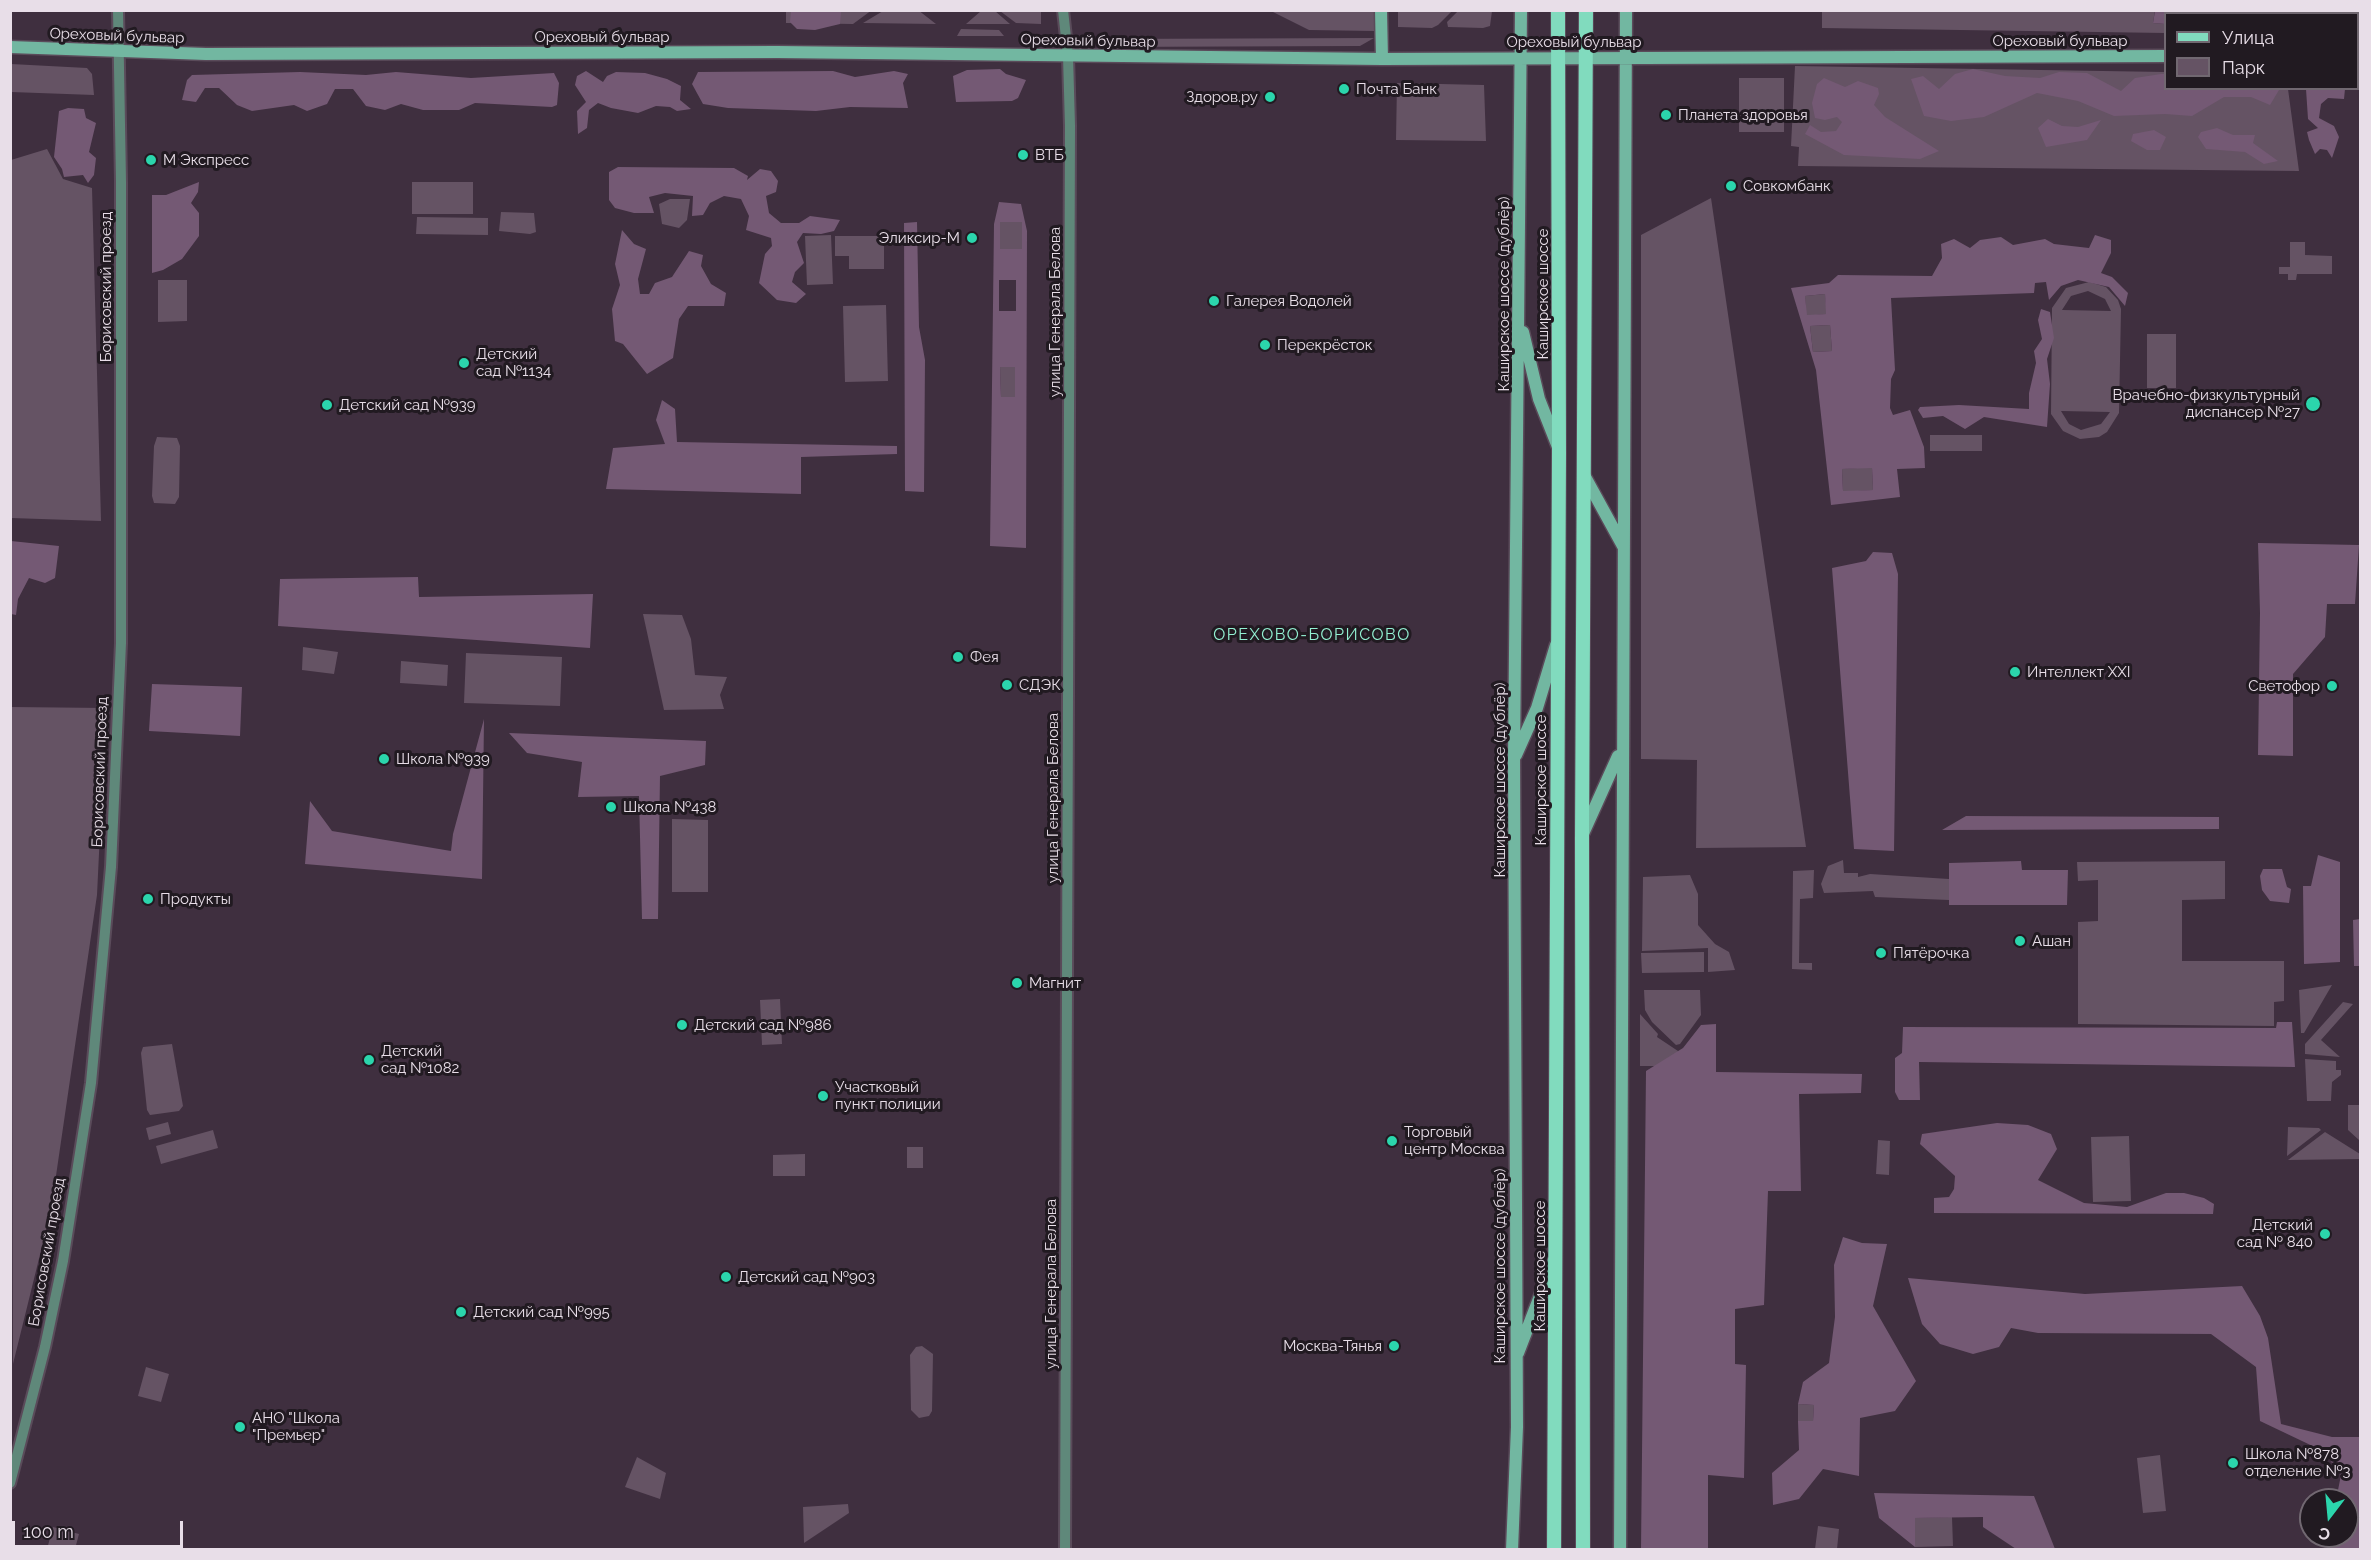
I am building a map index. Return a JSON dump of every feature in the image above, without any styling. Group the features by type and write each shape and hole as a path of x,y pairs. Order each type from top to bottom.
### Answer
{"main road":[{"path":"1382,10 1382,59"},
{"name":"Каширское шоссе (дублёр)","path":"1512,1550 1517,1427 1514,759 1521,10"},
{"name":"Каширское шоссе","path":"1554,1550 1560,452 1558,10"},
{"path":"1582,1550 1582,837 1586,10"},
{"path":"1620,1550 1626,10"},
{"name":"Ореховый бульвар","path":"10,47 119,52 743,52 1382,59 2164,56"},
{"path":"1518,311 1539,399 1560,452"},
{"path":"1584,475 1623,547"},
{"path":"1514,759 1537,708 1558,635"},
{"path":"1582,837 1614,770 1622,744"},
{"path":"1515,1361 1557,1253"}],"street":[{"name":"Борисовский проезд","path":"10,1483 45,1347 63,1261 90,1083 110,885 121,643 118,10"},
{"name":"улица Генерала Белова","path":"1063,10 1068,56 1070,384 1065,1550"}],"green space":[{"path":"872,10 853,24 786,23 786,11"},
{"path":"918,10 936,24 863,23 883,11"},
{"path":"1398,10 1452,11 1432,28 1398,27"},
{"path":"2155,10 2153,23 2164,24 2164,33 1822,28 1822,11"},
{"path":"981,11 995,11 1010,24 966,24"},
{"path":"1000,11 1041,11 1041,24 1016,23"},
{"path":"1271,11 1375,11 1375,31 1309,30"},
{"path":"1458,11 1492,11 1490,26 1483,28 1448,27 1447,22"},
{"path":"961,29 999,30 1004,36 957,36"},
{"path":"1374,38 1360,46 1103,47 1103,39"},
{"path":"11,64 87,68 92,74 94,95 11,92"},
{"path":"1795,66 2164,72 2164,90 2288,90 2299,171 1798,166 1799,147 1791,146"},
{"path":"1739,78 1784,78 1784,132 1739,132"},
{"path":"1397,83 1484,85 1486,141 1396,140"},
{"path":"47,149 63,179 92,188 101,521 11,518 11,160"},
{"path":"412,182 473,182 473,214 412,214"},
{"path":"1711,198 1806,847 1696,848 1697,760 1641,759 1641,235"},
{"path":"670,199 690,199 687,220 679,228 662,224 659,204"},
{"path":"501,212 534,213 536,232 530,234 499,231"},
{"path":"417,217 488,218 488,235 416,234"},
{"path":"1000,222 1022,222 1022,249 1000,249"},
{"path":"831,235 833,284 807,285 805,236"},
{"path":"835,236 884,236 884,269 849,269 849,256 835,256"},
{"path":"2290,242 2305,242 2305,255 2332,256 2332,274 2297,274 2296,280 2288,280 2288,274 2279,274 2279,267 2290,267"},
{"path":"158,280 187,280 187,321 158,322"},
{"path":"2089,282 2106,287 2118,300 2121,309 2119,413 2107,432 2099,437 2080,439 2063,431 2051,414 2052,308 2066,288","holes":["2088,291 2105,299 2111,311 2062,310 2071,296","2061,411 2110,412 2101,424 2081,430 2069,424"]},
{"path":"1825,294 1827,314 1806,316 1805,296"},
{"path":"886,305 888,381 845,382 843,306"},
{"path":"1830,325 1832,351 1813,352 1810,326"},
{"path":"2147,334 2176,334 2176,388 2147,388"},
{"path":"1015,366 1016,397 1001,397 1000,367"},
{"path":"1930,435 1982,435 1982,451 1930,451"},
{"path":"157,437 177,438 180,446 179,497 175,504 154,503 152,496 154,446"},
{"path":"1872,467 1873,490 1843,492 1842,469"},
{"path":"643,614 682,615 691,639 695,675 727,677 720,695 724,709 664,710"},
{"path":"303,647 338,652 334,674 302,670"},
{"path":"466,653 562,657 560,706 464,703"},
{"path":"401,661 448,665 447,686 400,683"},
{"path":"11,707 106,708 97,895 51,1210 13,1364"},
{"path":"672,819 708,820 708,892 672,892"},
{"path":"1843,860 1844,873 1858,873 1858,877 1870,874 1949,879 1949,900 1875,897 1873,891 1824,893 1821,884 1828,866"},
{"path":"2225,861 2225,899 2182,900 2182,961 2284,961 2284,1001 2274,1002 2274,1026 2078,1024 2078,922 2098,921 2098,880 2078,881 2077,862"},
{"path":"1814,870 1813,898 1800,899 1799,963 1812,963 1812,970 1792,969 1793,871"},
{"path":"1690,875 1698,894 1698,925 1715,944 1729,952 1735,970 1708,972 1708,948 1642,951 1643,877"},
{"path":"1704,952 1704,972 1642,973 1641,953"},
{"path":"2332,985 2304,1033 2301,1033 2299,990"},
{"path":"1644,990 1700,990 1701,1015 1680,1044 1676,1045 1652,1022 1645,1010"},
{"path":"780,999 782,1044 762,1045 760,1000"},
{"path":"2343,1002 2353,1004 2321,1040 2340,1057 2305,1054 2305,1044"},
{"path":"1640,1014 1658,1034 1657,1037 1678,1051 1676,1066 1640,1066"},
{"path":"172,1044 183,1106 179,1111 150,1115 147,1110 141,1053 143,1047"},
{"path":"2305,1059 2336,1061 2336,1070 2341,1070 2341,1075 2332,1082 2331,1101 2307,1101"},
{"path":"2348,1105 2360,1105 2359,1140 2348,1130"},
{"path":"168,1122 171,1134 149,1140 146,1128"},
{"path":"2288,1127 2319,1128 2321,1130 2287,1156"},
{"path":"213,1130 218,1148 161,1164 156,1146"},
{"path":"2325,1132 2360,1154 2360,1159 2288,1160"},
{"path":"2129,1136 2131,1201 2093,1202 2091,1137"},
{"path":"1878,1140 1890,1141 1889,1175 1876,1174"},
{"path":"907,1147 923,1147 923,1168 907,1168"},
{"path":"805,1154 805,1176 773,1176 773,1155"},
{"path":"922,1346 933,1354 932,1411 929,1416 919,1418 911,1410 910,1355 916,1347"},
{"path":"146,1367 169,1374 161,1402 138,1396"},
{"path":"1798,1404 1814,1405 1813,1421 1798,1421"},
{"path":"2160,1455 2166,1511 2143,1513 2137,1458"},
{"path":"637,1457 666,1473 660,1499 625,1487"},
{"path":"848,1504 849,1513 804,1543 803,1507"},
{"path":"1952,1517 1953,1546 1915,1547 1915,1518"},
{"path":"1818,1526 1839,1529 1837,1549 1815,1549"},
{"path":"53,1527 79,1534 75,1549 47,1549"}],"shaded area":[{"path":"791,11 841,11 840,24 815,30 797,29 790,22"},
{"path":"2155,11 2269,11 2164,12 2164,24 2153,23"},
{"path":"1000,69 1006,74 1026,80 1018,98 1012,101 956,102 953,76 967,70"},
{"path":"1973,69 2005,76 2040,78 2059,72 2087,73 2121,91 2135,78 2164,74 2164,90 2279,90 2270,105 2251,97 2224,97 2192,116 2165,114 2114,116 2078,101 2037,93 1984,117 1951,121 1924,116 1911,79 1923,76 1939,89 1955,74"},
{"path":"586,71 603,82 607,76 616,72 645,73 667,79 681,86 680,100 691,109 677,111 670,107 656,106 638,113 598,103 589,110 587,128 578,134 577,111 586,102 575,85 577,76"},
{"path":"833,71 855,77 894,71 908,74 903,83 908,108 850,107 816,111 728,108 703,104 692,84 698,72"},
{"path":"300,72 366,75 396,72 471,78 554,73 559,83 557,105 552,107 475,103 459,110 423,110 401,104 385,110 366,106 353,89 335,89 327,104 307,111 294,105 252,111 237,105 219,88 205,88 196,102 182,100 187,80 192,75"},
{"path":"1824,78 1845,87 1858,81 1878,88 1879,94 1874,105 1885,117 1939,151 1920,159 1844,155 1805,134 1810,125 1821,132 1836,131 1842,122 1837,117 1825,120 1815,118 1812,103 1817,84"},
{"path":"2306,90 2345,90 2344,99 2328,98 2321,104 2319,118 2334,126 2339,137 2332,158 2327,150 2320,149 2315,154 2307,132 2318,128 2308,119"},
{"path":"68,108 84,109 86,118 96,123 89,152 96,158 94,175 88,183 83,175 64,177 54,157 59,111"},
{"path":"2048,119 2062,126 2078,127 2101,120 2087,140 2046,147 2038,128"},
{"path":"2217,128 2233,135 2255,135 2253,143 2278,161 2264,164 2245,152 2206,149 2198,137 2201,132"},
{"path":"2154,130 2166,137 2160,150 2147,150 2131,141 2133,134"},
{"path":"618,167 734,168 748,176 747,180 760,169 771,171 778,181 776,192 766,196 769,213 781,223 799,223 810,216 840,220 834,231 821,234 803,233 797,242 804,263 795,272 792,282 806,294 796,303 777,300 759,283 765,254 772,246 771,238 746,230 749,216 741,199 724,196 710,203 703,215 692,216 693,196 665,193 649,197 654,213 634,213 615,208 609,200 609,172"},
{"path":"199,182 198,192 191,203 199,213 199,236 182,259 163,270 152,273 152,195 166,195"},
{"path":"999,202 1021,204 1027,231 1026,548 990,546 994,224","holes":["1000,222 1022,222 1022,249 1000,249","999,280 1016,280 1016,311 999,311","1000,367 1015,367 1015,397 1001,397"]},
{"path":"917,222 919,327 925,360 924,492 905,491 904,223"},
{"path":"622,230 634,244 646,249 638,279 640,294 649,294 655,283 672,277 689,251 703,255 701,266 711,284 726,293 724,306 688,306 679,319 673,358 647,374 623,344 615,341 612,309 620,285 615,264"},
{"path":"2095,235 2111,240 2111,253 2101,273 2112,277 2128,293 2125,306 2109,287 2078,280 2061,286 2049,300 2046,282 2035,283 2034,293 1891,298 1895,370 1891,379 1890,408 1893,415 1910,410 1924,447 1925,468 1897,469 1900,497 1831,505 1816,370 1791,288 1829,283 1838,275 1932,276 1942,258 1941,244 1954,239 1970,248 1980,240 2001,237 2013,245 2045,239 2054,244 2089,248","holes":["1825,294 1826,314 1807,315 1805,296","1830,325 1832,351 1813,352 1810,326","1872,468 1873,490 1843,491 1842,469"]},
{"path":"2041,309 2050,312 2054,338 2047,359 2050,384 2047,427 1984,417 1965,429 1943,416 1923,418 1918,410 1920,407 1959,405 2029,409 2029,393 2036,363 2034,351 2042,339 2038,320"},
{"path":"662,400 675,409 677,442 897,446 897,454 801,457 801,494 606,489 613,448 665,444 656,420"},
{"path":"11,541 59,546 55,578 45,583 29,578 18,599 16,615 11,614"},
{"path":"2258,543 2359,545 2355,604 2327,604 2325,637 2293,674 2293,756 2258,755 2260,613"},
{"path":"1873,552 1892,553 1898,574 1894,851 1854,849 1832,568 1866,561"},
{"path":"418,577 419,597 593,594 590,648 278,626 280,579"},
{"path":"152,684 242,687 240,736 149,731"},
{"path":"484,719 482,879 305,864 310,801 332,831 451,851 453,834"},
{"path":"509,733 706,741 705,765 660,776 658,919 642,919 639,796 578,797 582,762 527,753"},
{"path":"1966,816 2219,817 2219,829 1942,830"},
{"path":"2318,855 2340,862 2340,962 2304,964 2303,886 2311,886"},
{"path":"2021,861 2022,870 2068,870 2067,905 1949,905 1949,863"},
{"path":"2263,869 2282,869 2287,887 2291,889 2289,903 2270,901 2262,890 2260,876"},
{"path":"2360,919 2360,966 2354,966 2353,920"},
{"path":"2277,1022 2292,1022 2295,1067 1919,1062 1920,1100 1899,1100 1895,1092 1895,1058 1902,1053 1903,1027 2276,1028"},
{"path":"1716,1024 1716,1072 1862,1074 1861,1093 1799,1094 1801,1191 1768,1191 1764,1305 1735,1309 1735,1364 1746,1365 1744,1478 1708,1475 1708,1549 1641,1549 1646,1071 1683,1048 1701,1025"},
{"path":"1997,1123 2028,1125 2051,1134 2057,1149 2038,1180 2084,1203 2127,1207 2166,1193 2184,1193 2204,1198 2214,1204 2213,1214 1934,1213 1934,1198 1949,1197 1954,1189 1955,1176 1920,1144 1922,1134"},
{"path":"1843,1237 1862,1243 1887,1244 1873,1306 1916,1381 1895,1411 1860,1418 1859,1476 1823,1469 1799,1499 1773,1505 1772,1473 1799,1450 1798,1421 1813,1421 1814,1405 1798,1404 1803,1382 1829,1363 1835,1317 1834,1265"},
{"path":"1908,1278 2085,1294 2242,1286 2260,1316 2268,1338 2281,1424 2332,1437 2360,1437 2360,1549 2327,1549 2359,1548 2359,1488 2338,1488 2341,1475 2323,1451 2260,1421 2256,1367 2211,1334 2038,1333 2011,1328 1999,1347 1973,1354 1940,1344 1922,1324"},
{"path":"1874,1493 2034,1496 2055,1549 2016,1549 1983,1527 1983,1517 1915,1518 1915,1547 1879,1518"}],"place":[{"name":"Почта Банк","path":"1344,89"},
{"name":"Здоров.ру","path":"1270,97"},
{"name":"Планета здоровья","path":"1666,115"},
{"name":"ВТБ","path":"1023,155"},
{"name":"М Экспресс","path":"151,160"},
{"name":"Совкомбанк","path":"1731,186"},
{"name":"Эликсир-М","path":"972,238"},
{"name":"Галерея Водолей","path":"1214,301"},
{"name":"Перекрёсток","path":"1265,345"},
{"name":"Детский сад №1134","path":"464,363"},
{"name":"Врачебно-физкультурный диспансер №27","path":"2313,404"},
{"name":"Детский сад №939","path":"327,405"},
{"name":"Фея","path":"958,657"},
{"name":"Интеллект XXI","path":"2015,672"},
{"name":"СДЭК","path":"1007,685"},
{"name":"Светофор","path":"2332,686"},
{"name":"Школа №939","path":"384,759"},
{"name":"Школа №438","path":"611,807"},
{"name":"Продукты","path":"148,899"},
{"name":"Ашан","path":"2020,941"},
{"name":"Пятёрочка","path":"1881,953"},
{"name":"Магнит","path":"1017,983"},
{"name":"Детский сад №986","path":"682,1025"},
{"name":"Детский сад №1082","path":"369,1060"},
{"name":"Участковый пункт полиции","path":"823,1096"},
{"name":"Торговый центр Москва","path":"1392,1141"},
{"name":"Детский сад № 840","path":"2325,1234"},
{"name":"Детский сад №903","path":"726,1277"},
{"name":"Детский сад №995","path":"461,1312"},
{"name":"Москва-Тянья","path":"1394,1346"},
{"name":"АНО \"Школа \"Премьер\"","path":"240,1427"},
{"name":"Школа №878 отделение №3","path":"2233,1463"}],"district":[{"name":"ОРЕХОВО-БОРИСОВО","path":"1312,635"}]}
